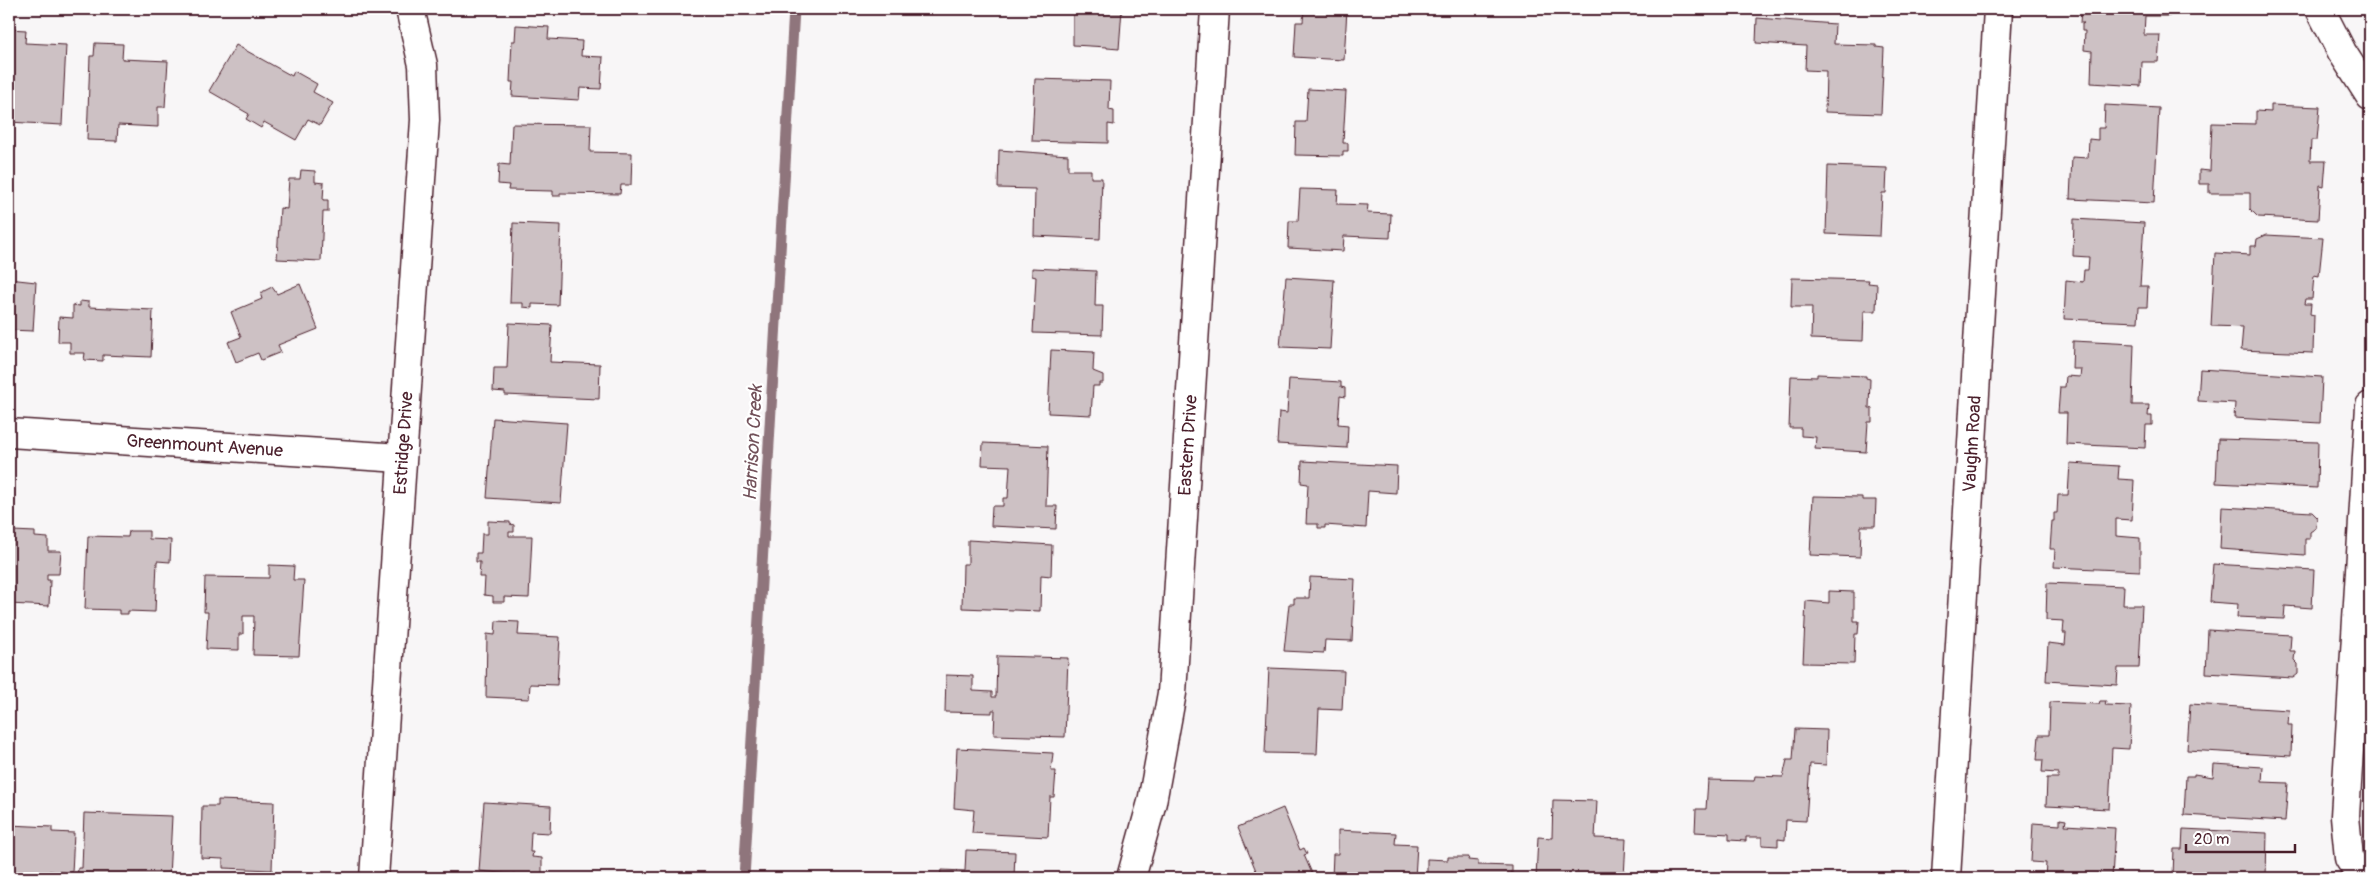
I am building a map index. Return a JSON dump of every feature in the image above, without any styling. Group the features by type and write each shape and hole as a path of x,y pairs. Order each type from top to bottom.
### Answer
{"street":[{"name":"Estridge Drive","path":"374,878 425,102 423,65 410,9"},
{"name":"Eastern Drive","path":"1131,878 1152,802 1172,693 1215,9"},
{"name":"Vaughn Road","path":"1946,878 1998,9"},
{"path":"2320,9 2342,52 2370,96"},
{"path":"2362,878 2349,858 2345,816 2370,406"},
{"name":"Greenmount Avenue","path":"9,433 401,458"}],"building":[{"path":"1073,9 1122,9 1119,49 1073,45"},
{"path":"1304,9 1347,9 1344,60 1294,57 1296,22 1303,22"},
{"path":"2081,9 2170,9 2170,16 2145,16 2144,35 2160,35 2158,62 2142,62 2141,86 2091,83 2092,51 2084,50 2085,31 2082,31 2082,24 2084,23 2080,23"},
{"path":"1757,18 1835,24 1834,44 1876,45 1876,47 1884,48 1881,114 1825,112 1826,71 1805,70 1806,46 1756,43"},
{"path":"516,25 549,27 548,39 582,41 581,56 603,57 601,89 580,88 579,100 512,96 513,82 510,82 512,41 515,41"},
{"path":"9,29 26,30 25,43 66,45 62,125 9,122"},
{"path":"95,43 123,44 122,59 168,61 165,107 158,107 158,127 118,125 117,141 87,140 90,56 94,56"},
{"path":"236,45 292,76 294,71 317,84 313,92 333,103 320,125 308,119 296,140 264,122 261,128 246,119 249,114 209,91"},
{"path":"1035,79 1110,81 1109,110 1114,111 1114,125 1108,124 1108,143 1032,141"},
{"path":"1308,89 1346,91 1343,143 1348,143 1348,151 1343,151 1343,156 1295,155 1296,122 1306,122"},
{"path":"2105,105 2159,108 2154,203 2070,199 2072,157 2088,158 2089,139 2098,140 2098,128 2104,128"},
{"path":"2271,105 2320,107 2317,140 2311,140 2310,161 2326,161 2324,186 2320,185 2318,220 2258,217 2250,209 2250,193 2209,193 2209,184 2199,184 2199,170 2210,171 2212,123 2256,124 2256,111 2271,112"},
{"path":"512,124 591,125 590,152 632,153 631,185 621,185 620,194 560,193 560,196 553,196 553,191 508,190 509,185 498,184 499,164 510,165"},
{"path":"999,150 1068,155 1068,170 1091,170 1091,178 1102,178 1100,239 1034,236 1035,189 998,188"},
{"path":"1828,166 1887,168 1886,193 1882,193 1880,236 1826,234"},
{"path":"301,170 315,171 315,182 324,183 323,200 328,200 328,212 323,212 321,261 277,259 280,208 287,209 289,179 300,179"},
{"path":"1300,189 1338,190 1337,204 1368,205 1367,213 1391,214 1390,238 1344,236 1343,251 1288,248 1289,221 1298,221"},
{"path":"2074,219 2144,223 2140,286 2148,286 2147,307 2139,307 2138,322 2064,319 2066,280 2083,282 2084,270 2088,270 2089,257 2073,256"},
{"path":"513,223 561,225 558,305 532,304 532,308 523,307 523,303 510,303"},
{"path":"2266,235 2323,238 2319,276 2314,275 2312,299 2305,299 2304,304 2311,304 2310,314 2314,315 2313,353 2241,350 2243,327 2211,326 2215,253 2250,255 2250,246 2256,246 2257,239"},
{"path":"1032,268 1096,271 1095,306 1103,306 1102,335 1033,333 1036,277 1032,276"},
{"path":"1286,277 1334,280 1330,349 1280,347"},
{"path":"1792,278 1869,280 1868,283 1877,284 1876,311 1864,311 1863,341 1811,339 1812,307 1791,307"},
{"path":"9,279 36,282 33,331 9,330"},
{"path":"300,284 318,329 278,345 281,352 261,360 258,353 236,362 228,342 241,337 231,312 262,299 260,293 272,287 277,294"},
{"path":"80,301 89,302 89,307 153,310 151,357 103,355 103,361 84,360 85,353 70,353 70,342 58,342 59,317 73,318 73,305 80,306"},
{"path":"509,323 552,325 550,362 600,364 599,399 505,395 505,392 493,391 494,368 507,368"},
{"path":"2073,341 2134,344 2132,405 2149,405 2148,416 2152,416 2152,425 2146,425 2145,448 2066,444 2067,413 2058,413 2060,387 2065,387 2066,376 2080,377 2081,369 2072,369"},
{"path":"1051,350 1094,352 1093,371 1103,375 1103,383 1099,383 1099,386 1093,386 1091,415 1048,413"},
{"path":"2200,369 2322,377 2320,423 2234,418 2235,403 2198,401"},
{"path":"1817,374 1866,376 1866,378 1870,379 1869,408 1872,408 1872,422 1868,422 1866,452 1815,449 1816,437 1801,436 1801,428 1789,428 1791,376 1817,377"},
{"path":"1289,379 1341,382 1341,387 1345,388 1345,397 1340,396 1338,424 1348,425 1347,448 1277,444 1279,412 1287,413"},
{"path":"493,418 567,423 561,503 487,498"},
{"path":"2218,439 2318,442 2317,488 2216,483"},
{"path":"983,443 1048,446 1046,506 1057,506 1056,529 991,526 992,506 1003,506 1003,498 1008,498 1010,466 982,465"},
{"path":"1302,461 1397,466 1396,493 1368,491 1366,528 1325,525 1325,528 1318,528 1318,524 1306,524 1308,484 1301,483"},
{"path":"2070,463 2119,466 2118,479 2134,480 2132,520 2116,519 2116,536 2140,538 2140,571 2054,567 2055,549 2050,549 2052,521 2054,521 2054,513 2057,513 2058,495 2068,495"},
{"path":"1813,496 1862,497 1862,500 1876,500 1875,526 1861,526 1860,557 1810,555"},
{"path":"2222,507 2312,512 2317,517 2316,528 2310,532 2310,539 2305,539 2305,555 2220,549"},
{"path":"488,521 510,522 510,524 514,525 514,532 509,532 509,536 532,536 529,598 504,597 504,602 493,602 493,596 484,595 485,577 479,577 480,562 476,562 476,553 481,553 482,534 488,534"},
{"path":"13,531 35,532 35,537 48,538 48,551 61,551 59,574 47,574 47,580 50,580 49,606 9,604 9,537 12,537"},
{"path":"129,531 149,531 149,539 171,540 170,562 157,561 155,612 128,611 128,614 119,614 119,610 85,609 88,536 128,537"},
{"path":"968,540 1052,545 1051,576 1041,575 1040,611 962,608 963,564 968,564"},
{"path":"2213,564 2314,570 2312,608 2285,606 2284,619 2237,617 2238,604 2210,602"},
{"path":"269,565 294,566 293,580 304,580 299,656 253,655 254,616 243,616 243,634 239,634 239,650 206,649 208,612 204,612 205,577 269,578"},
{"path":"1310,577 1355,579 1352,641 1325,640 1324,653 1284,651 1289,604 1294,604 1294,598 1309,598"},
{"path":"2047,583 2124,586 2123,605 2142,605 2139,668 2118,668 2117,685 2046,681 2048,643 2065,645 2066,633 2063,633 2064,621 2046,620"},
{"path":"1829,591 1854,592 1854,621 1859,621 1858,634 1855,634 1854,664 1803,663 1806,601 1829,603"},
{"path":"496,621 519,622 518,635 560,637 557,685 530,684 529,699 486,697 487,634 495,635"},
{"path":"2208,630 2291,635 2290,651 2295,651 2294,660 2298,664 2298,674 2293,678 2206,673"},
{"path":"997,656 1068,658 1065,737 994,735 995,710 992,710 992,713 945,712 946,675 973,676 973,691 992,692 992,697 996,697"},
{"path":"1269,668 1344,671 1342,710 1319,709 1317,754 1265,753"},
{"path":"2100,701 2106,701 2105,705 2131,706 2129,749 2112,748 2109,809 2046,806 2047,778 2058,778 2058,773 2042,772 2043,760 2037,760 2039,735 2049,735 2050,702 2099,704"},
{"path":"2190,704 2289,710 2288,725 2292,725 2291,756 2187,750"},
{"path":"1795,729 1827,730 1826,765 1810,764 1806,821 1786,820 1785,840 1778,839 1778,846 1762,845 1762,837 1746,837 1746,841 1729,840 1729,834 1695,832 1696,809 1706,809 1708,780 1754,781 1755,776 1783,777 1787,760 1793,760"},
{"path":"957,748 1053,753 1051,771 1056,771 1054,797 1050,797 1048,837 972,833 974,810 954,808"},
{"path":"2214,764 2263,767 2262,782 2288,783 2285,821 2184,815 2186,776 2194,776 2194,774 2213,777"},
{"path":"218,800 274,802 272,870 223,868 223,859 201,858 202,806 218,806"},
{"path":"1553,800 1597,801 1595,838 1626,839 1624,878 1536,878 1538,837 1552,838"},
{"path":"484,802 551,806 550,833 531,832 530,852 533,852 532,857 542,858 542,877 479,871"},
{"path":"1283,808 1300,850 1304,848 1307,854 1304,855 1314,878 1259,878 1238,827"},
{"path":"84,813 172,816 169,878 77,878 78,868 82,868"},
{"path":"2060,819 2066,820 2065,825 2115,828 2112,878 2045,878 2046,863 2031,862 2033,823 2060,825"},
{"path":"9,825 52,827 52,832 74,833 72,873 49,871 49,878 23,876 24,873 9,872"},
{"path":"2183,829 2267,833 2266,878 2188,878 2173,876 2174,849 2182,849"},
{"path":"1338,830 1396,833 1395,844 1417,845 1415,878 1332,878 1333,854 1338,854"},
{"path":"966,850 1015,852 1014,878 940,878 941,870 965,871"},
{"path":"1448,857 1469,857 1468,860 1478,861 1478,865 1512,866 1512,878 1427,878 1427,859 1448,860"}],"waterway":[{"name":"Harrison Creek","path":"744,878 794,9"}]}
